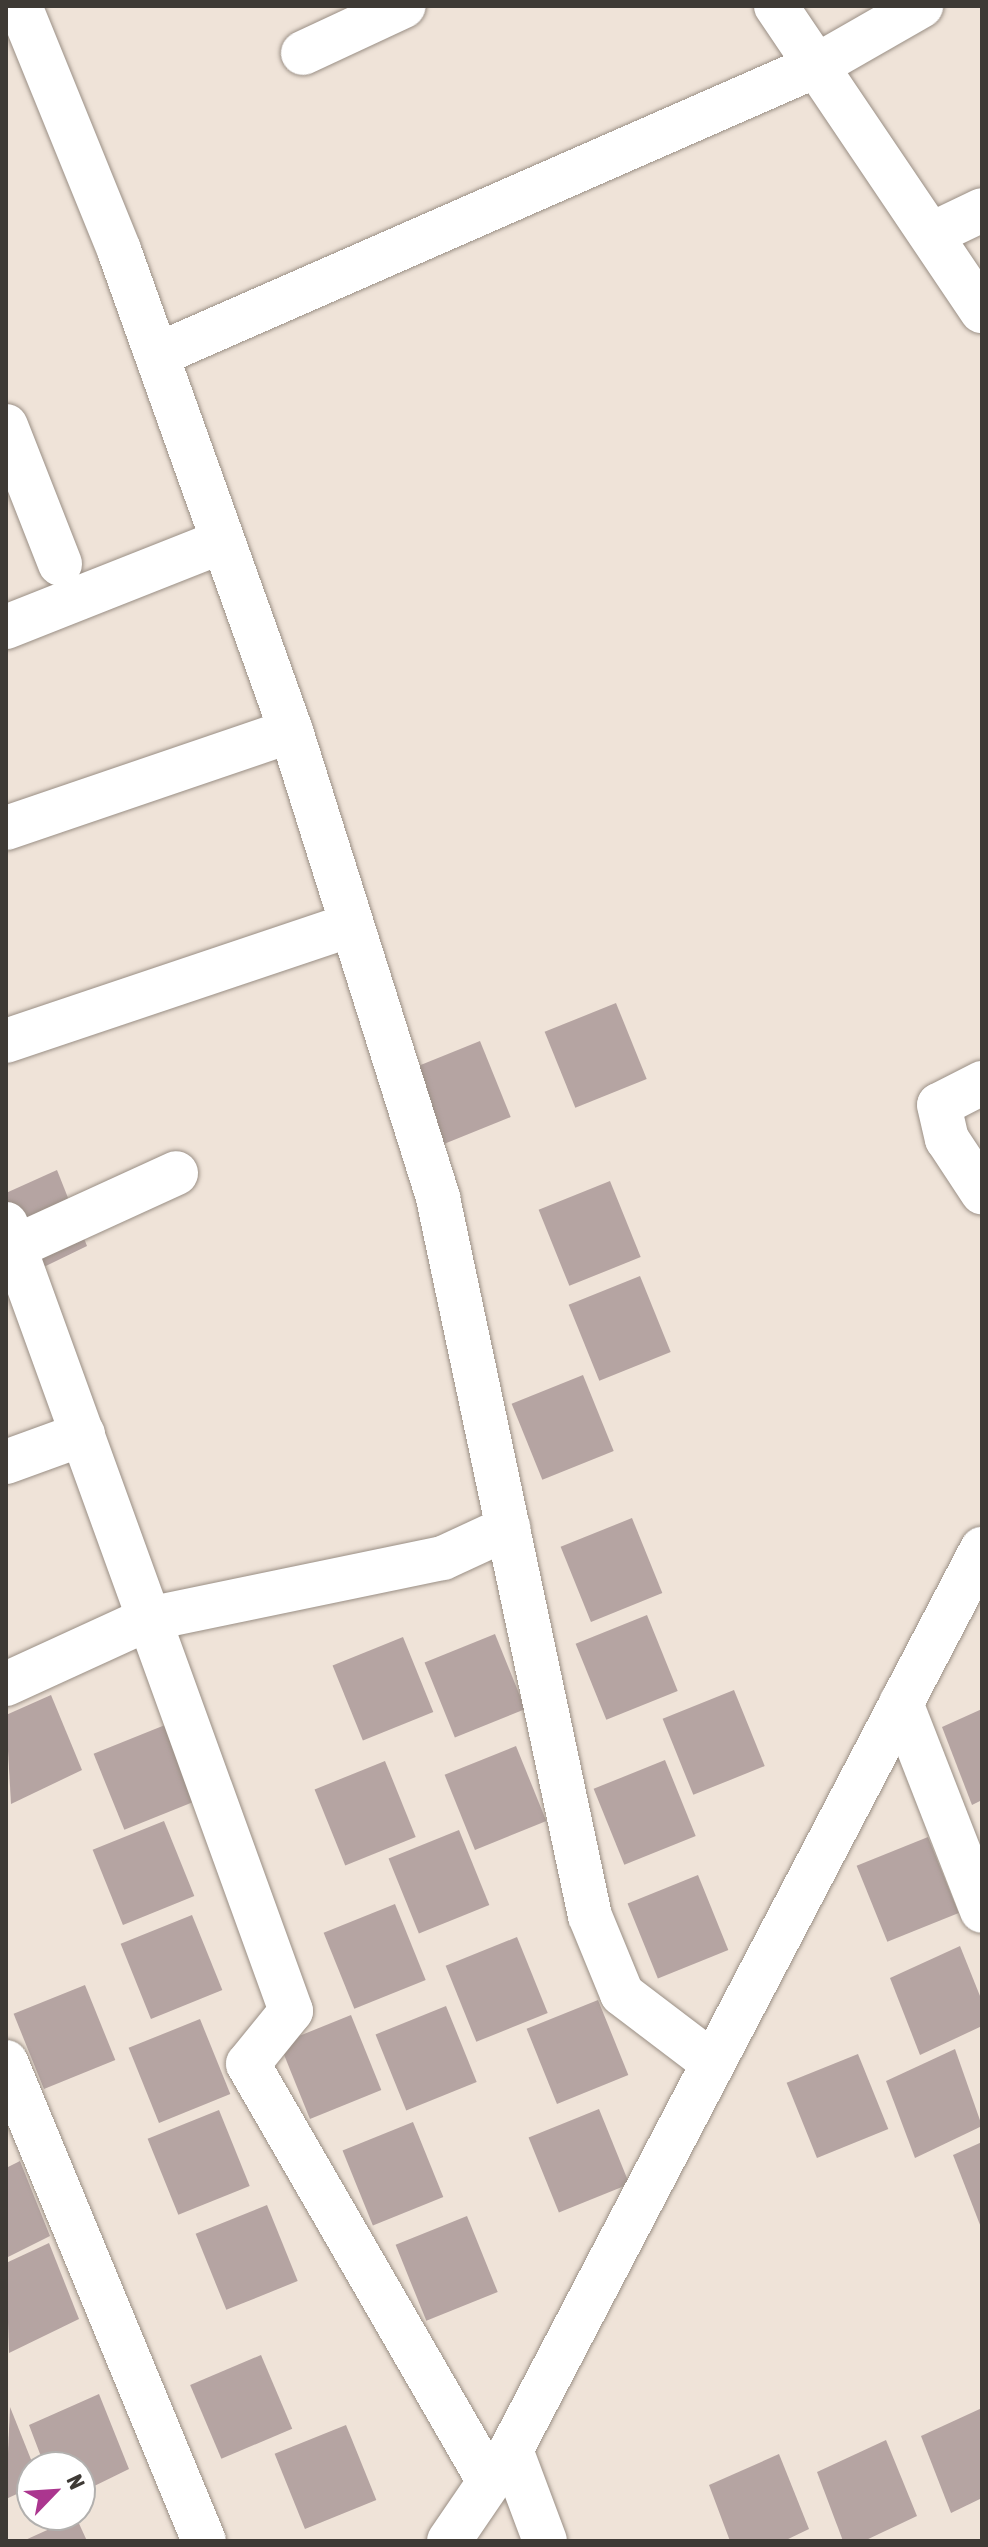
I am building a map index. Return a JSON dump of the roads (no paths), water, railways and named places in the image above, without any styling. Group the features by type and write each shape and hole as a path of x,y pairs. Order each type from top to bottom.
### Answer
{"street":[{"path":"20,6 157,355 291,731 438,1198 590,1916 622,1994 713,2063"},
{"path":"303,53 404,6"},
{"path":"776,6 982,311"},
{"path":"157,355 818,65 921,6"},
{"path":"932,234 982,210"},
{"path":"6,426 60,564"},
{"path":"6,627 223,541"},
{"path":"6,828 291,731"},
{"path":"6,1041 351,925"},
{"path":"982,1083 939,1105 947,1139 982,1192"},
{"path":"176,1173 9,1241 83,1434 291,2011 248,2064 545,2541"},
{"path":"6,1462 83,1434"},
{"path":"6,1684 148,1619 443,1558 508,1528"},
{"path":"449,2541 499,2465 982,1549"},
{"path":"901,1703 982,1911"},
{"path":"6,2062 204,2541"}]}
